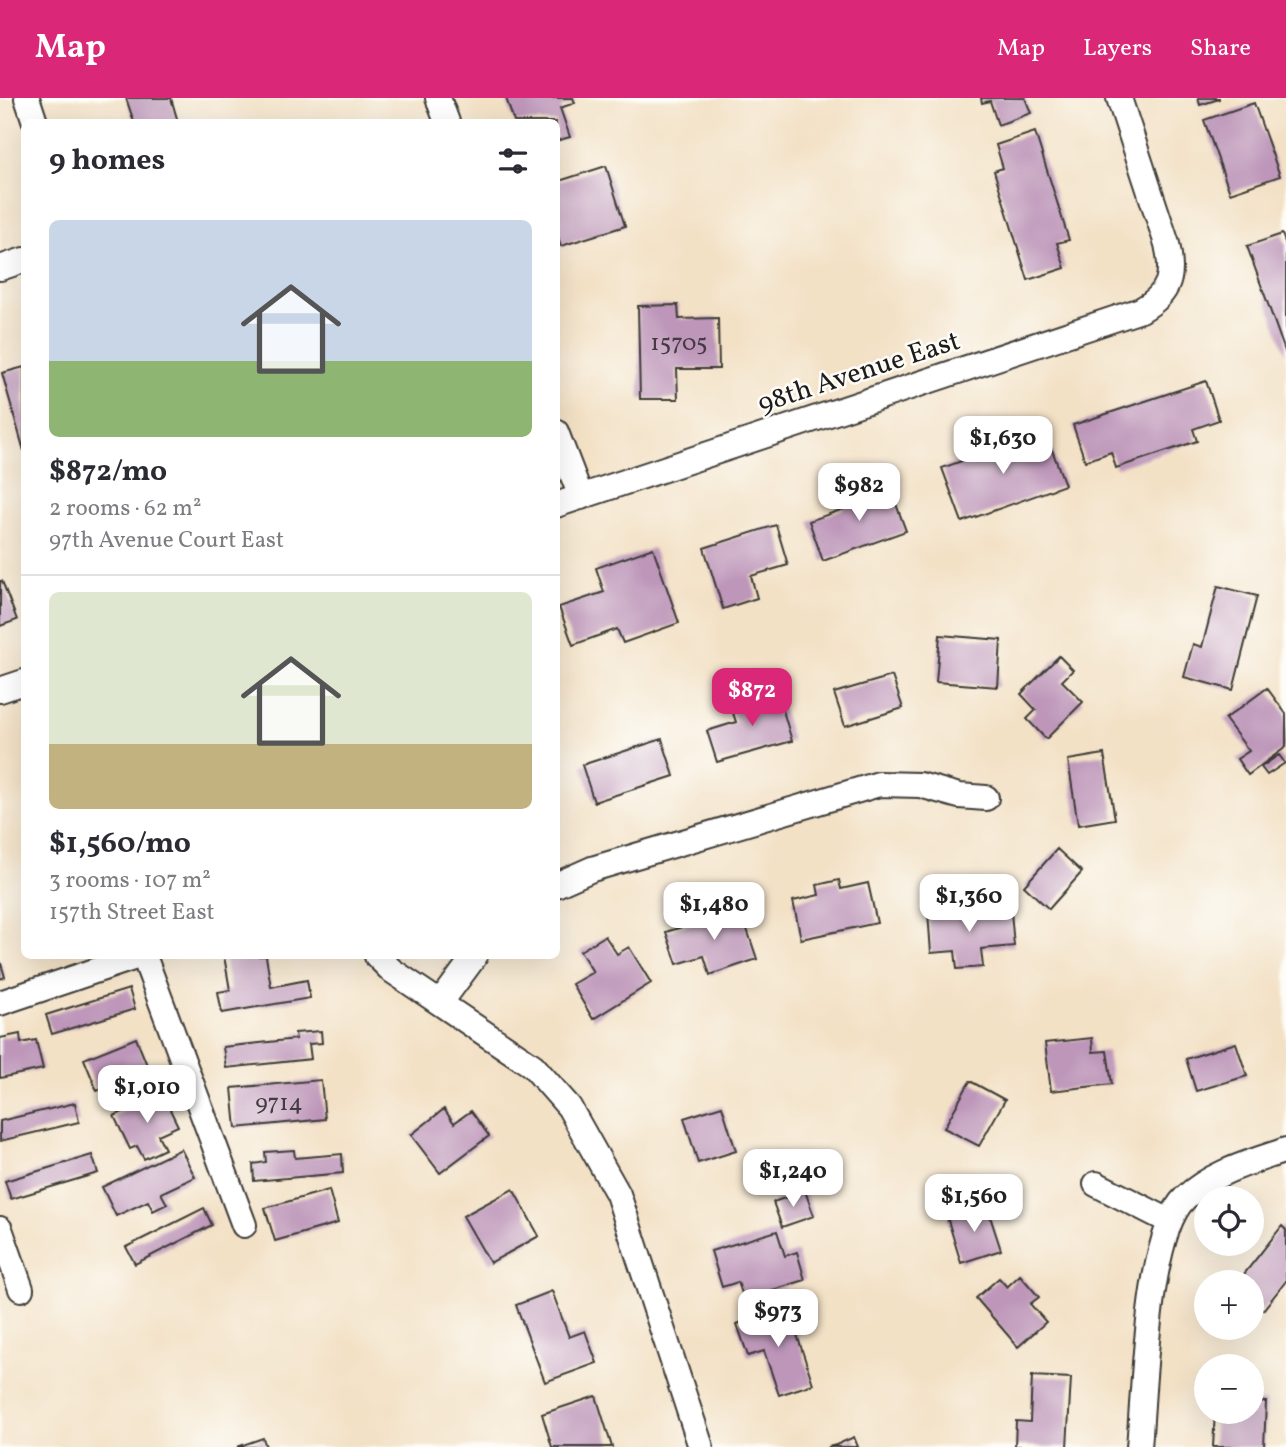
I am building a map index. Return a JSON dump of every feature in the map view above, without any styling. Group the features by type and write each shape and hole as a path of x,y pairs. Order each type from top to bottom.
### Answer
{"street":[{"path":"27,98 34,119"},
{"path":"438,98 446,119"},
{"name":"98th Avenue East","path":"560,504 1141,310 1152,304 1170,282 1172,264 1119,98"},
{"path":"0,268 21,261"},
{"path":"560,442 581,497"},
{"path":"0,690 21,683"},
{"path":"560,883 592,869 879,784 920,785 959,796 986,798"},
{"path":"0,1003 130,959"},
{"path":"145,959 244,1225"},
{"path":"380,959 391,970 533,1066 569,1107 618,1194 701,1447"},
{"path":"441,1002 473,959"},
{"path":"1139,1447 1153,1286 1169,1221 1183,1200 1201,1185 1236,1168 1286,1150"},
{"path":"1096,1184 1169,1221"},
{"path":"0,1229 21,1289"}],"building":[{"path":"126,98 171,98 177,119 133,119"},
{"path":"506,98 573,98 575,103 560,108 570,137 560,140 560,119 513,119"},
{"path":"981,98 1025,98 1031,113 998,125 990,101 982,103"},
{"path":"1198,98 1219,98 1219,99 1200,105"},
{"path":"1254,103 1280,176 1230,193 1204,120"},
{"path":"1035,132 1069,240 1057,243 1065,268 1028,280 994,171 1003,168 996,145"},
{"path":"606,166 625,226 561,246 560,181"},
{"path":"1282,234 1286,245 1286,354 1247,246"},
{"path":"678,305 679,319 718,318 719,369 677,369 678,399 640,399 638,306"},
{"path":"21,368 21,440 2,373"},
{"path":"1206,381 1219,420 1193,429 1197,441 1116,468 1111,452 1085,461 1073,425"},
{"path":"1045,431 1065,485 962,522 942,468"},
{"path":"886,477 906,531 823,561 809,521 844,509 842,504 872,493 869,484"},
{"path":"776,525 788,565 751,576 757,598 723,609 704,548"},
{"path":"653,548 679,623 623,643 617,629 573,645 560,607 604,592 596,568"},
{"path":"0,581 17,620 0,626"},
{"path":"1218,586 1257,596 1233,690 1184,677 1193,644 1202,647"},
{"path":"940,635 1001,640 998,687 936,682"},
{"path":"1059,656 1073,670 1062,681 1083,702 1046,739 1027,719 1036,710 1021,694"},
{"path":"892,676 903,708 845,726 834,693"},
{"path":"1267,688 1286,714 1286,747 1248,775 1237,759 1249,751 1225,719"},
{"path":"777,690 792,741 717,762 707,731 736,722 730,704"},
{"path":"662,739 674,776 594,802 582,765"},
{"path":"1104,754 1115,819 1078,825 1068,760"},
{"path":"1279,755 1285,763 1267,775 1261,767"},
{"path":"1057,849 1082,872 1049,909 1024,886"},
{"path":"839,880 841,889 868,883 877,923 801,939 793,901 819,895 817,885"},
{"path":"740,908 757,959 710,975 704,956 677,964 666,932"},
{"path":"975,909 976,914 1011,912 1014,946 981,949 983,967 957,969 955,951 931,953 928,912"},
{"path":"605,936 617,954 629,947 651,983 593,1019 572,984 593,972 580,951"},
{"path":"225,959 266,959 271,987 307,980 310,998 222,1013 218,992 230,990"},
{"path":"0,960 5,977 0,979"},
{"path":"129,989 135,1009 52,1034 46,1015"},
{"path":"321,1031 322,1043 309,1044 311,1059 226,1068 223,1047 296,1039 295,1033"},
{"path":"20,1034 21,1043 36,1040 43,1069 0,1078 0,1038"},
{"path":"136,1038 149,1070 97,1091 84,1059"},
{"path":"1092,1038 1093,1052 1107,1051 1112,1084 1051,1091 1045,1043"},
{"path":"1236,1043 1247,1076 1196,1091 1186,1059"},
{"path":"321,1080 325,1119 236,1128 232,1088"},
{"path":"970,1081 1005,1100 979,1146 944,1128"},
{"path":"162,1093 178,1126 158,1135 165,1149 144,1159 137,1146 130,1149 114,1116"},
{"path":"75,1103 79,1122 0,1141 0,1121"},
{"path":"722,1106 736,1151 698,1163 684,1118"},
{"path":"444,1109 454,1123 471,1111 489,1136 440,1173 411,1135"},
{"path":"181,1149 195,1177 161,1193 167,1204 153,1211 148,1201 116,1216 102,1187"},
{"path":"294,1150 295,1158 342,1154 343,1173 254,1181 253,1164 266,1162 265,1152"},
{"path":"92,1155 98,1173 11,1199 5,1181"},
{"path":"513,1189 539,1236 490,1263 463,1216"},
{"path":"329,1190 338,1223 275,1241 265,1208"},
{"path":"805,1191 814,1216 782,1227 773,1202"},
{"path":"986,1204 1001,1250 961,1263 947,1217"},
{"path":"204,1208 212,1225 135,1264 126,1247"},
{"path":"1282,1226 1286,1230 1286,1281 1264,1309 1264,1270 1247,1270 1258,1256 1264,1256 1264,1249"},
{"path":"777,1231 785,1256 797,1252 805,1280 744,1299 738,1282 722,1287 711,1251"},
{"path":"1020,1275 1039,1297 1030,1304 1046,1322 1018,1347 976,1298 999,1278 1007,1287"},
{"path":"552,1291 569,1337 585,1331 597,1363 545,1382 516,1305"},
{"path":"788,1307 813,1384 779,1395 764,1351 748,1356 737,1324"},
{"path":"1032,1376 1071,1378 1067,1447 1015,1446 1016,1421 1030,1422"},
{"path":"596,1396 612,1447 552,1447 542,1414"},
{"path":"1266,1402 1264,1447 1213,1447 1214,1424 1264,1424"},
{"path":"854,1437 858,1447 828,1447 836,1445"},
{"path":"263,1438 266,1447 237,1447"}]}
